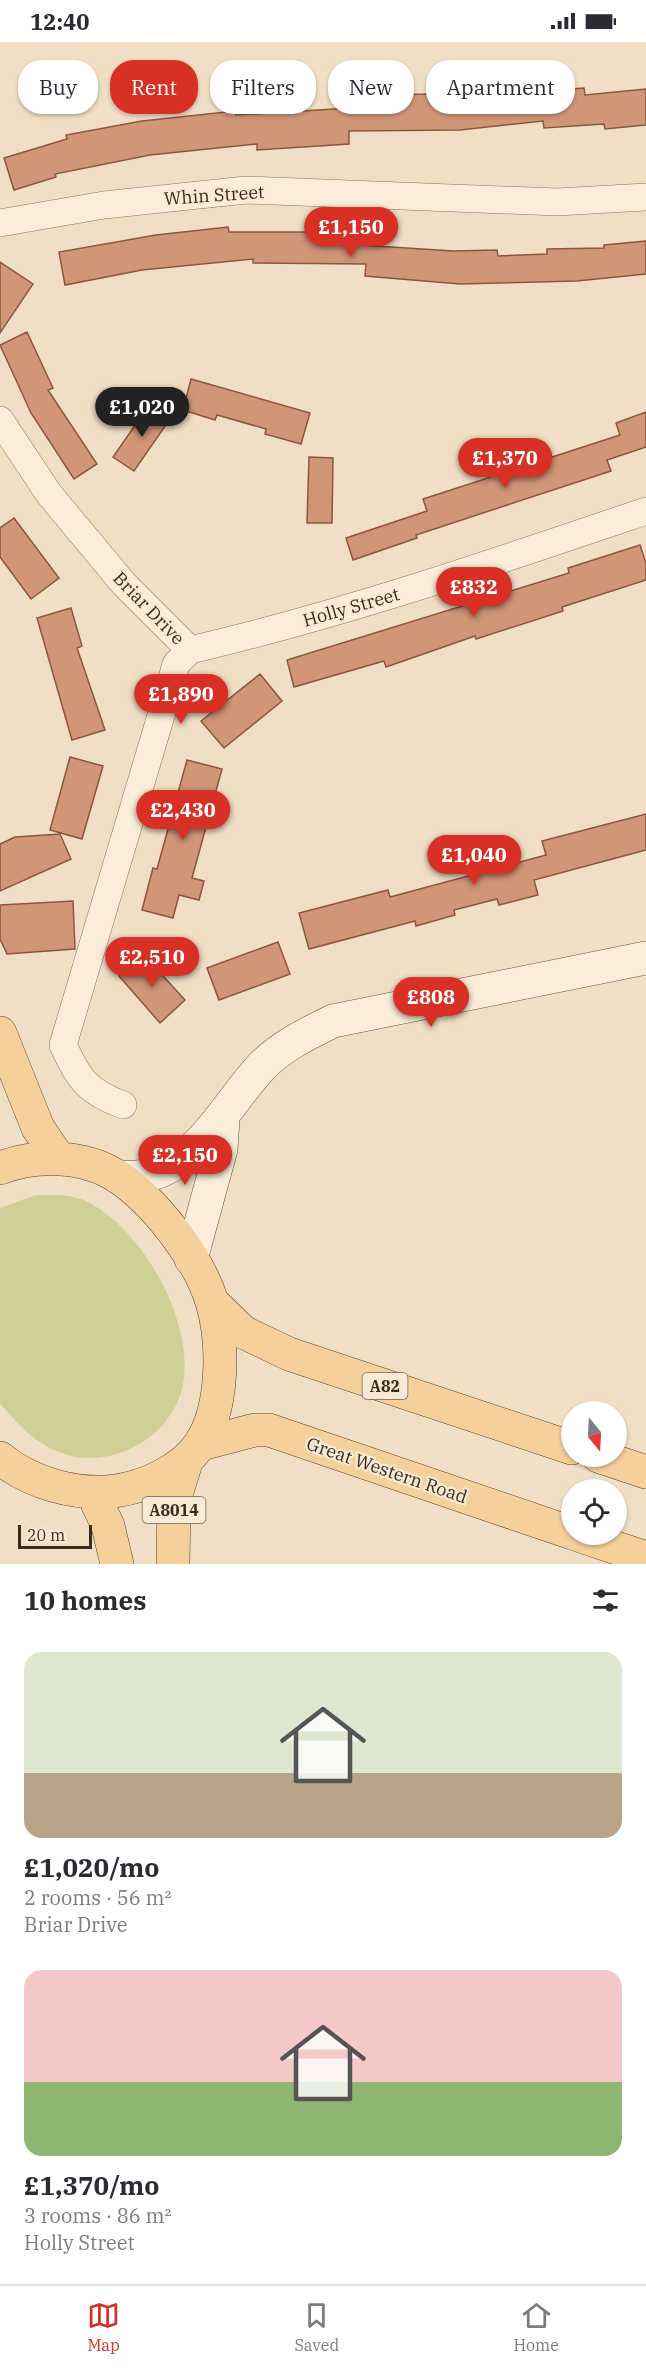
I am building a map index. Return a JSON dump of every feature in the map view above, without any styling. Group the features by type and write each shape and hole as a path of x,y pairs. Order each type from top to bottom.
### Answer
{"main road":[{"path":"118,1177 135,1179 163,1170 188,1154 223,1119 240,1093 265,1064 297,1039 333,1021 646,958"},
{"path":"0,1033 38,1128 59,1159"},
{"path":"191,1259 221,1149 223,1119"},
{"name":"A82","path":"0,1168 33,1160 59,1159 90,1165 118,1177 153,1209 191,1259 212,1302 220,1363 215,1404 194,1451"},
{"name":"A82","path":"212,1302 243,1332 289,1354 561,1444"},
{"name":"Great Western Road","path":"0,1458 23,1473 45,1482 92,1492 123,1490 157,1478 194,1451 255,1430 269,1430 561,1530"},
{"name":"A8014","path":"172,1564 174,1501 194,1451"},
{"path":"627,1466 646,1472"},
{"path":"92,1492 108,1526 117,1564"},
{"name":"Great Western Road","path":"606,1545 646,1558"}],"street":[{"name":"Whin Street","path":"0,223 104,205 246,190 557,202 646,196"},
{"name":"Briar Drive","path":"0,420 49,494 124,584 190,650 177,664 174,673 63,1045 78,1076 89,1088 99,1096 123,1105"},
{"name":"Holly Street","path":"190,650 257,634 440,581 646,511"}],"green space":[{"path":"36,1195 76,1197 103,1211 144,1253 160,1279 173,1308 181,1336 185,1364 182,1389 175,1407 150,1437 116,1454 97,1458 78,1457 59,1452 26,1432 0,1403 0,1208"}],"building":[{"path":"584,88 585,95 646,89 646,125 605,129 604,124 544,128 543,121 460,130 349,131 349,144 257,150 257,144 150,155 55,174 56,177 14,190 4,158 67,139 66,135 142,121 210,114 316,114 316,110 328,109 328,114 414,114 414,94 426,94 426,114 575,114 575,89"},
{"path":"228,227 229,232 345,232 345,244 453,251 497,250 498,256 547,254 547,249 604,248 604,245 646,241 646,274 577,281 460,284 365,276 366,264 253,263 253,259 142,270 65,285 59,252 156,235"},
{"path":"0,262 33,284 0,333"},
{"path":"27,332 53,388 48,390 97,464 74,479 31,413 0,345"},
{"path":"191,379 310,413 301,444 265,434 266,429 217,415 215,420 183,410"},
{"path":"149,405 170,419 134,471 113,457"},
{"path":"646,412 646,447 607,460 611,471 416,535 417,538 353,560 346,538 427,511 423,499 620,435 616,423"},
{"path":"309,457 333,458 332,523 307,523"},
{"path":"14,518 59,578 31,599 0,557 0,528"},
{"path":"640,545 646,563 646,580 562,607 563,611 476,639 475,636 386,667 384,661 294,687 287,660 569,573 568,568"},
{"path":"71,608 82,646 77,648 105,730 72,740 37,618"},
{"path":"260,674 282,701 224,748 201,721"},
{"path":"70,757 103,766 82,839 50,830"},
{"path":"187,760 222,769 192,878 204,881 199,900 179,895 173,918 142,910 153,868 157,869"},
{"path":"646,814 646,850 534,880 538,895 499,905 497,899 454,910 455,915 416,926 415,921 309,949 299,913 388,890 390,897 546,855 542,841"},
{"path":"60,834 71,859 0,891 0,844 15,837"},
{"path":"73,901 75,949 7,954 0,939 0,905"},
{"path":"278,942 290,974 219,1000 207,968"},
{"path":"143,954 185,1000 160,1023 119,976"}]}
